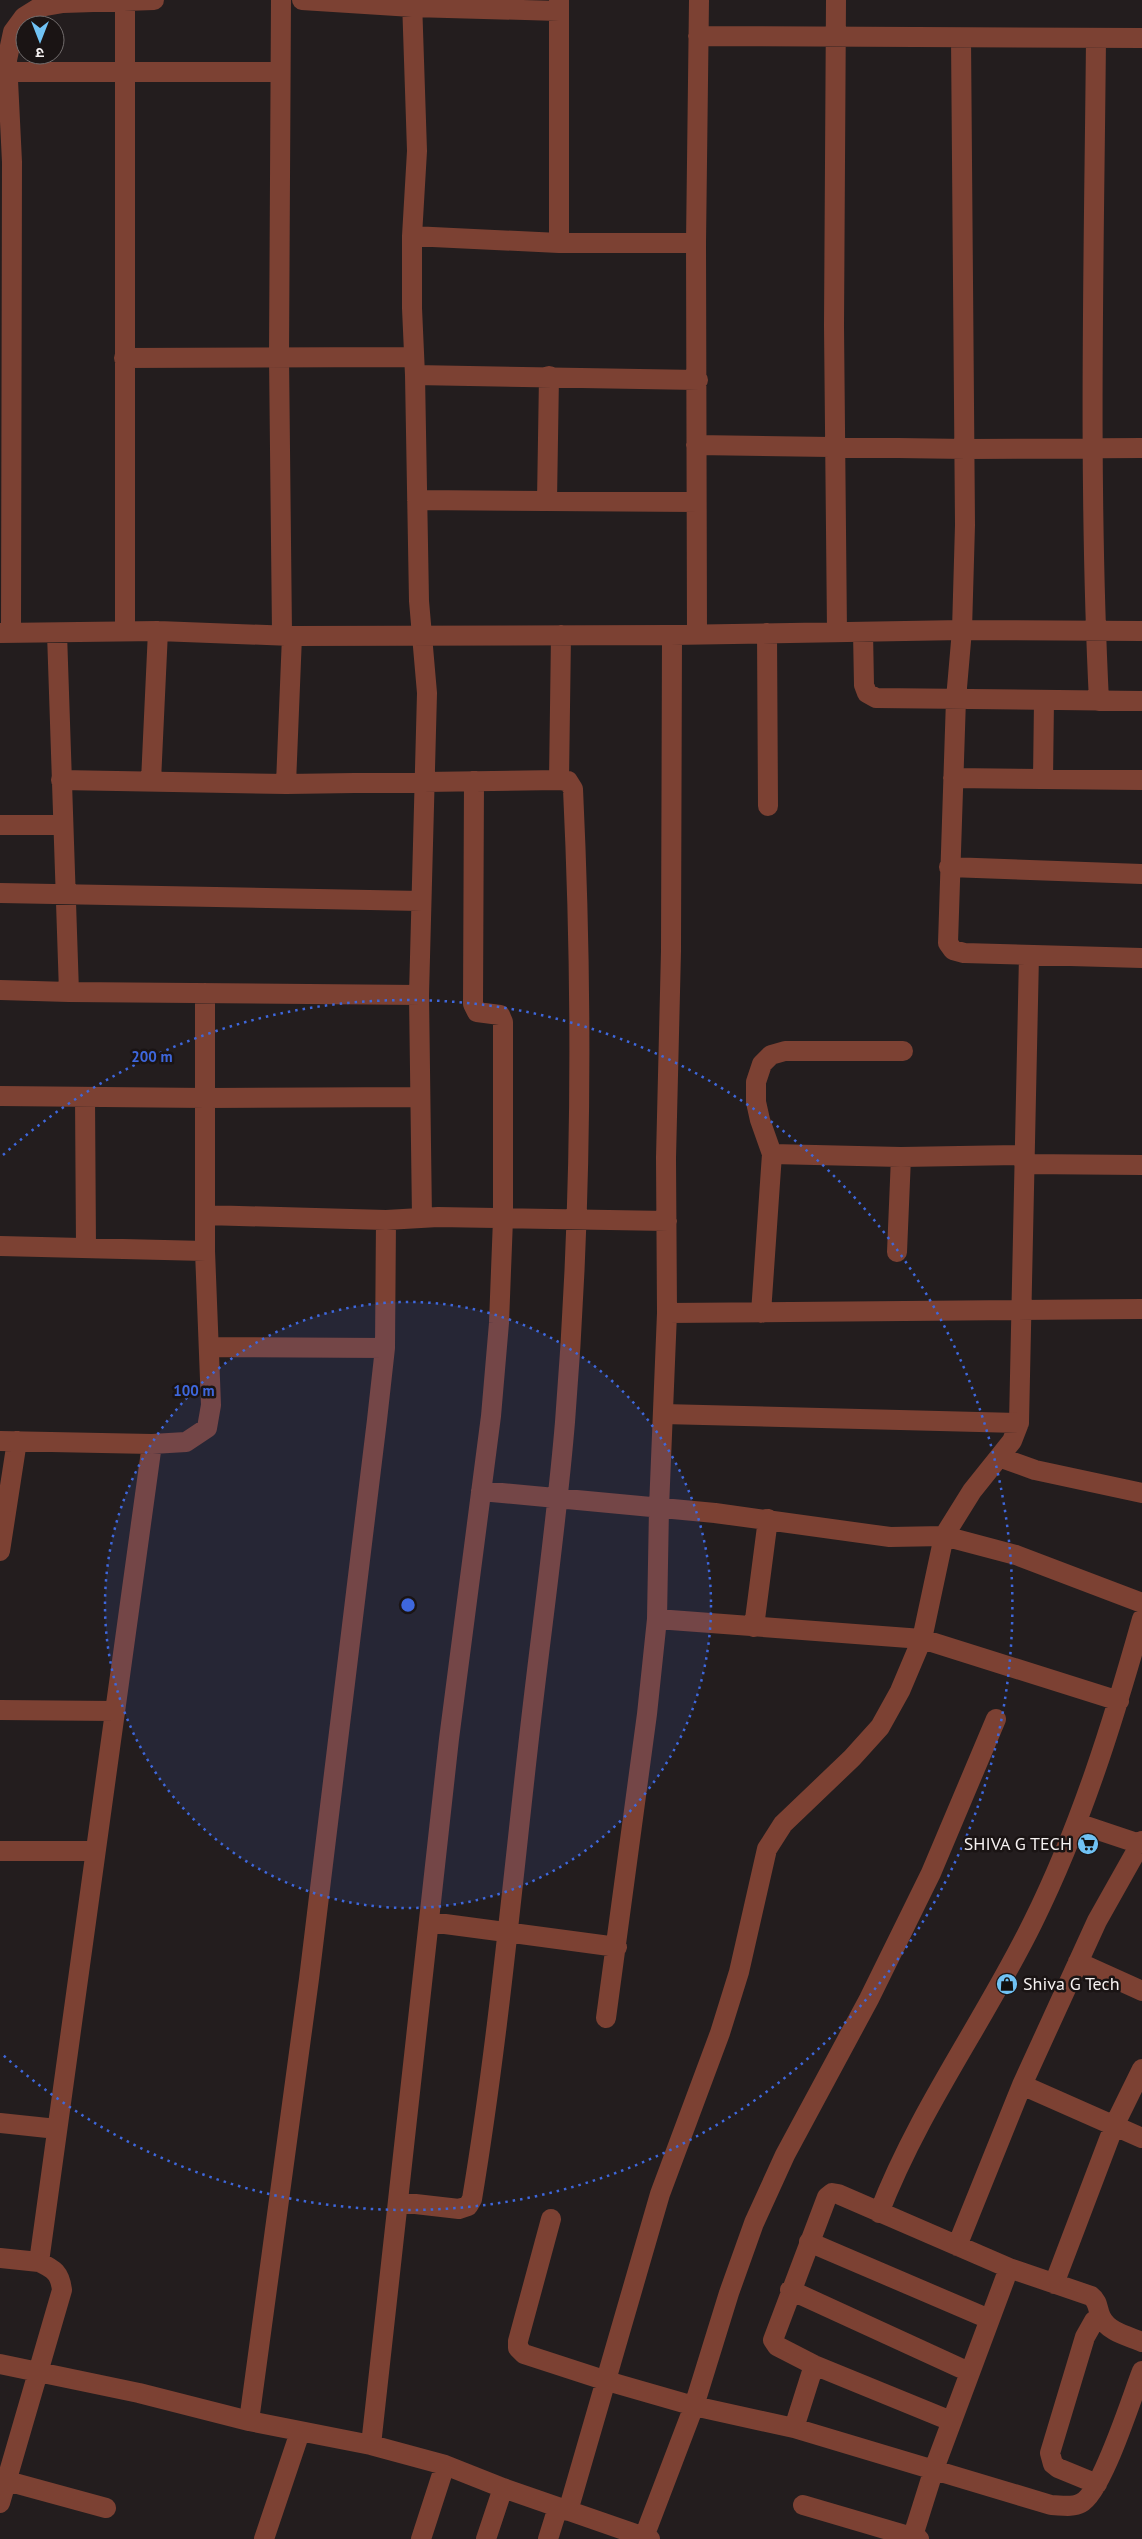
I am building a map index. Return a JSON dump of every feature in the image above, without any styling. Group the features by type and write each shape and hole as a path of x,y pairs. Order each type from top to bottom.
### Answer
{"street":[{"path":"125,0 125,632"},
{"path":"154,0 63,3 40,7 24,17 13,32 5,75 12,162 6,633 158,631 287,635 561,636 962,630 1142,631"},
{"path":"281,0 279,356 287,635 286,784"},
{"path":"302,0 559,6 559,244"},
{"path":"696,634 698,380 696,243 699,0"},
{"path":"836,0 835,448 837,632"},
{"path":"412,4 417,151 412,236 417,500 420,636 427,693 419,995 422,1218"},
{"path":"698,36 1142,38"},
{"path":"961,38 966,449 962,630 956,699 948,943 953,950 1029,955 1142,958"},
{"path":"1096,38 1094,448 1095,632 1099,701"},
{"path":"5,75 280,72"},
{"path":"412,236 559,244 696,243"},
{"path":"124,358 279,356 549,376 698,380"},
{"path":"547,501 549,376"},
{"path":"696,445 966,449 1142,448"},
{"path":"417,500 696,502"},
{"path":"151,781 158,631"},
{"path":"864,632 864,686 867,693 876,698 1142,701"},
{"path":"57,633 69,992"},
{"path":"767,633 768,806"},
{"path":"606,2018 647,1714 656,1619 667,1313 672,635"},
{"path":"559,780 561,636"},
{"path":"1043,779 1044,700"},
{"path":"953,778 1142,780"},
{"path":"61,780 286,784 559,780 568,781 573,789 579,922 579,1081 571,1328 558,1498 508,1931 472,2199 468,2206 459,2209 398,2202"},
{"path":"371,2445 449,1740 481,1491 499,1323 502,1219 502,1022 500,1016 477,1012 472,1004 474,781"},
{"path":"0,825 63,825"},
{"path":"949,867 1142,874"},
{"path":"0,894 421,901"},
{"path":"548,2539 563,2509 607,2381 635,2275 660,2194 720,2033 739,1972 767,1849 783,1824 852,1758 880,1727 900,1690 922,1639 944,1536 972,1491 1012,1441 1019,1423 1029,955"},
{"path":"0,990 419,995"},
{"path":"0,1551 9,1441 152,1444 186,1442 207,1428 211,1405 205,1250 205,993"},
{"path":"761,1313 772,1154 756,1102 756,1082 762,1064 771,1055 785,1051 903,1051"},
{"path":"0,1096 206,1098 420,1097"},
{"path":"85,1097 86,1248"},
{"path":"772,1154 1025,1160 1142,1165"},
{"path":"897,1252 900,1157"},
{"path":"205,1215 386,1220 422,1218 575,1218 667,1221"},
{"path":"249,2421 307,1989 385,1348 386,1220"},
{"path":"0,1246 205,1250"},
{"path":"667,1313 1142,1309"},
{"path":"210,1347 385,1348"},
{"path":"663,1414 1019,1423"},
{"path":"39,2262 152,1444"},
{"path":"1000,1457 1035,1470 1142,1494"},
{"path":"481,1491 768,1519 890,1537 944,1536 1016,1555 1142,1603"},
{"path":"754,1627 768,1519"},
{"path":"656,1619 922,1639 1119,1701"},
{"path":"879,2213 896,2170 919,2123 994,1995 1033,1922 1077,1823 1119,1701 1142,1619"},
{"path":"0,1710 115,1711"},
{"path":"0,2364 139,2393 249,2421 371,2445 445,2465 502,2488 647,2538 694,2406 729,2293 754,2223 785,2155 869,1999 931,1873 996,1719"},
{"path":"957,2246 1022,2085 1078,1962 1120,1877 1141,1842 1077,1823"},
{"path":"0,1852 95,1852"},
{"path":"430,1922 617,1947"},
{"path":"1078,1962 1142,1991"},
{"path":"1054,2284 1114,2126 1142,2069"},
{"path":"1022,2085 1142,2138"},
{"path":"0,2123 57,2129"},
{"path":"951,2421 814,2365 777,2346 773,2340 790,2290 827,2197 832,2193 1009,2268 1091,2296 1096,2300 1100,2316 1111,2328 1142,2342"},
{"path":"551,2219 518,2341 518,2348 524,2354 607,2381 694,2406 794,2428 934,2468 1051,2505 1069,2506 1081,2503 1089,2497 1097,2484 1142,2371"},
{"path":"809,2242 990,2319"},
{"path":"0,2258 39,2262 54,2270 60,2278 62,2290 0,2503"},
{"path":"803,2505 914,2538 934,2468 1009,2268"},
{"path":"790,2290 969,2372"},
{"path":"1097,2484 1058,2468 1053,2464 1050,2453 1084,2337 1094,2321 1100,2316"},
{"path":"794,2428 814,2365"},
{"path":"264,2539 300,2432"},
{"path":"421,2539 445,2465"},
{"path":"6,2481 106,2508"},
{"path":"486,2539 502,2488"}],"place":[{"name":"SHIVA G TECH","path":"1088,1844"},
{"name":"Shiva G Tech","path":"1007,1984"}]}
